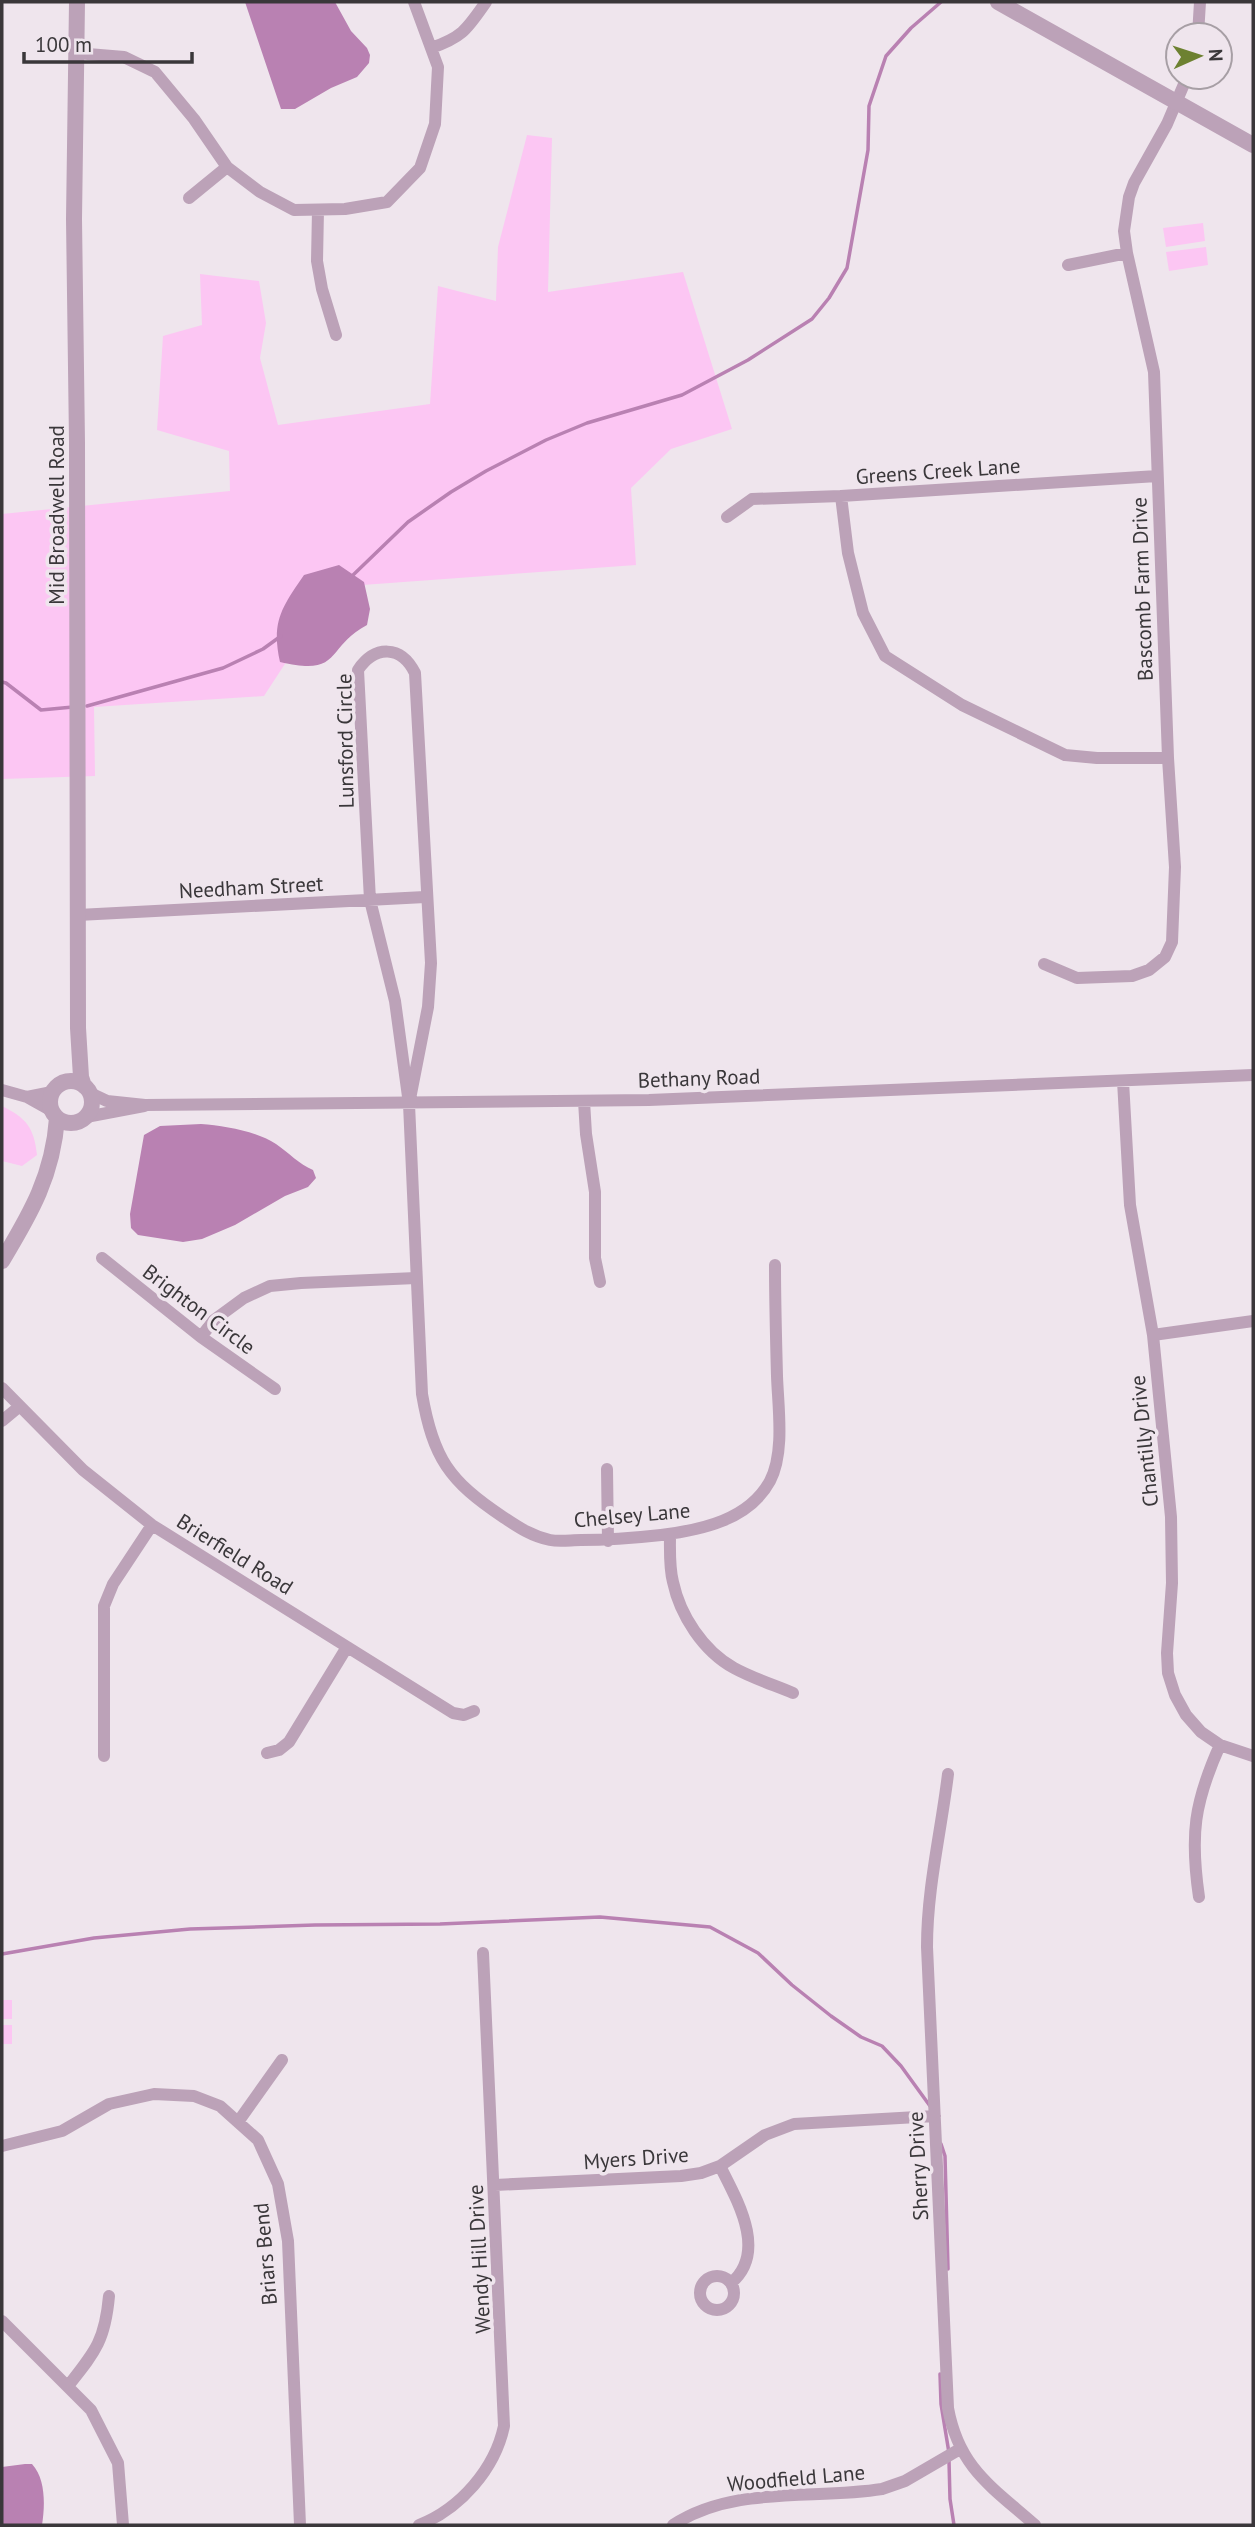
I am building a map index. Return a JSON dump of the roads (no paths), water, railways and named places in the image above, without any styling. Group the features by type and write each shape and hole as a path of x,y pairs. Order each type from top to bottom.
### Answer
{"street":[{"name":"Mid Broadwell Road","path":"77,2 74,219 78,470 78,1028 80,1069 87,1089"},
{"path":"76,53 124,57 155,72 194,119 227,167 260,192 294,210 345,209 387,202 419,168 435,124 438,67 414,2"},
{"path":"431,48 456,39 486,2"},
{"path":"998,2 1253,145"},
{"path":"1199,21 1200,2"},
{"name":"Bascomb Farm Drive","path":"1044,964 1077,978 1132,976 1149,970 1165,957 1172,942 1175,890 1153,364 1124,230 1129,197 1167,124 1180,91"},
{"path":"189,198 227,167"},
{"path":"318,210 317,261 322,289 336,335"},
{"path":"1068,265 1127,253"},
{"name":"Greens Creek Lane","path":"727,517 752,499 1157,476"},
{"path":"841,496 848,553 863,613 885,656 962,705 1065,755 1168,758"},
{"name":"Lunsford Circle","path":"380,652 394,652 410,662 415,673 425,897 431,963 428,1007 410,1104 395,1001 370,900 358,670 366,658 380,652"},
{"name":"Needham Street","path":"78,915 425,897"},
{"name":"Mid Broadwell Road","path":"56,1088 69,1069 78,1028"},
{"name":"Bethany Road","path":"87,1089 107,1101 145,1105 410,1104 584,1101 1253,1075"},
{"path":"2,1261 38,1199 50,1167 91,1107 87,1089 74,1081 27,1097"},
{"name":"Chantilly Drive","path":"1123,1081 1130,1205 1153,1335 1171,1517 1172,1583 1168,1673 1174,1695 1201,1732 1220,1745 1253,1756"},
{"path":"50,1167 54,1115 49,1101 56,1088"},
{"path":"2,1090 27,1097 64,1123 80,1120"},
{"path":"584,1101 595,1192 595,1258 600,1282"},
{"name":"Chelsey Lane","path":"410,1104 420,1377 425,1410 436,1448 453,1477 478,1500 530,1535 553,1541 608,1541 670,1534 707,1527 733,1516 762,1494 771,1478 780,1436 775,1265"},
{"name":"Bethany Road","path":"80,1120 145,1105"},
{"name":"Brighton Circle","path":"102,1258 201,1337 275,1389"},
{"path":"201,1337 214,1320 244,1298 270,1286 416,1278"},
{"path":"1153,1335 1253,1321"},
{"name":"Brierfield Road","path":"2,1388 83,1470 152,1525 453,1713 464,1715 474,1712"},
{"path":"2,1421 20,1406"},
{"path":"607,1469 608,1541"},
{"path":"104,1756 104,1605 113,1584 152,1525"},
{"path":"670,1534 673,1582 683,1612 702,1640 732,1667 793,1693"},
{"path":"267,1754 279,1750 289,1742 347,1647"},
{"path":"1199,1898 1194,1858 1196,1818 1205,1779 1220,1745"},
{"name":"Sherry Drive","path":"948,1774 927,1920 948,2408 960,2449 981,2478 1035,2525"},
{"name":"Wendy Hill Drive","path":"419,2525 449,2509 485,2472 495,2457 505,2426 484,1953"},
{"path":"238,2122 282,2060"},
{"name":"Briars Bend","path":"2,2146 62,2131 109,2104 154,2094 194,2096 220,2106 258,2140 278,2184 288,2241 300,2525"},
{"name":"Myers Drive","path":"495,2185 701,2173 720,2166 765,2136 794,2124 935,2116"},
{"path":"720,2166 747,2226 748,2249 743,2271 731,2283"},
{"path":"68,2386 96,2350 104,2329 109,2296"},
{"path":"2,2320 91,2410 118,2463 123,2525"},
{"name":"Woodfield Lane","path":"673,2525 708,2507 734,2501 882,2489 905,2480 960,2449"}],"waterway":[{"path":"351,577 408,522 486,471 546,440 587,423 682,395 748,360 812,319 829,298 847,268 868,150 869,106 886,56 911,28 941,2"},
{"path":"87,706 223,668 263,649 281,636"},
{"path":"2,682 41,710 73,707"},
{"path":"2,1954 94,1938 190,1929 440,1924 600,1917 710,1927 758,1953 831,2016 861,2037 882,2046 901,2066 930,2106"},
{"path":"941,2144 945,2156 948,2269"},
{"path":"940,2374 941,2404 949,2453"},
{"path":"949,2461 954,2525"}]}
